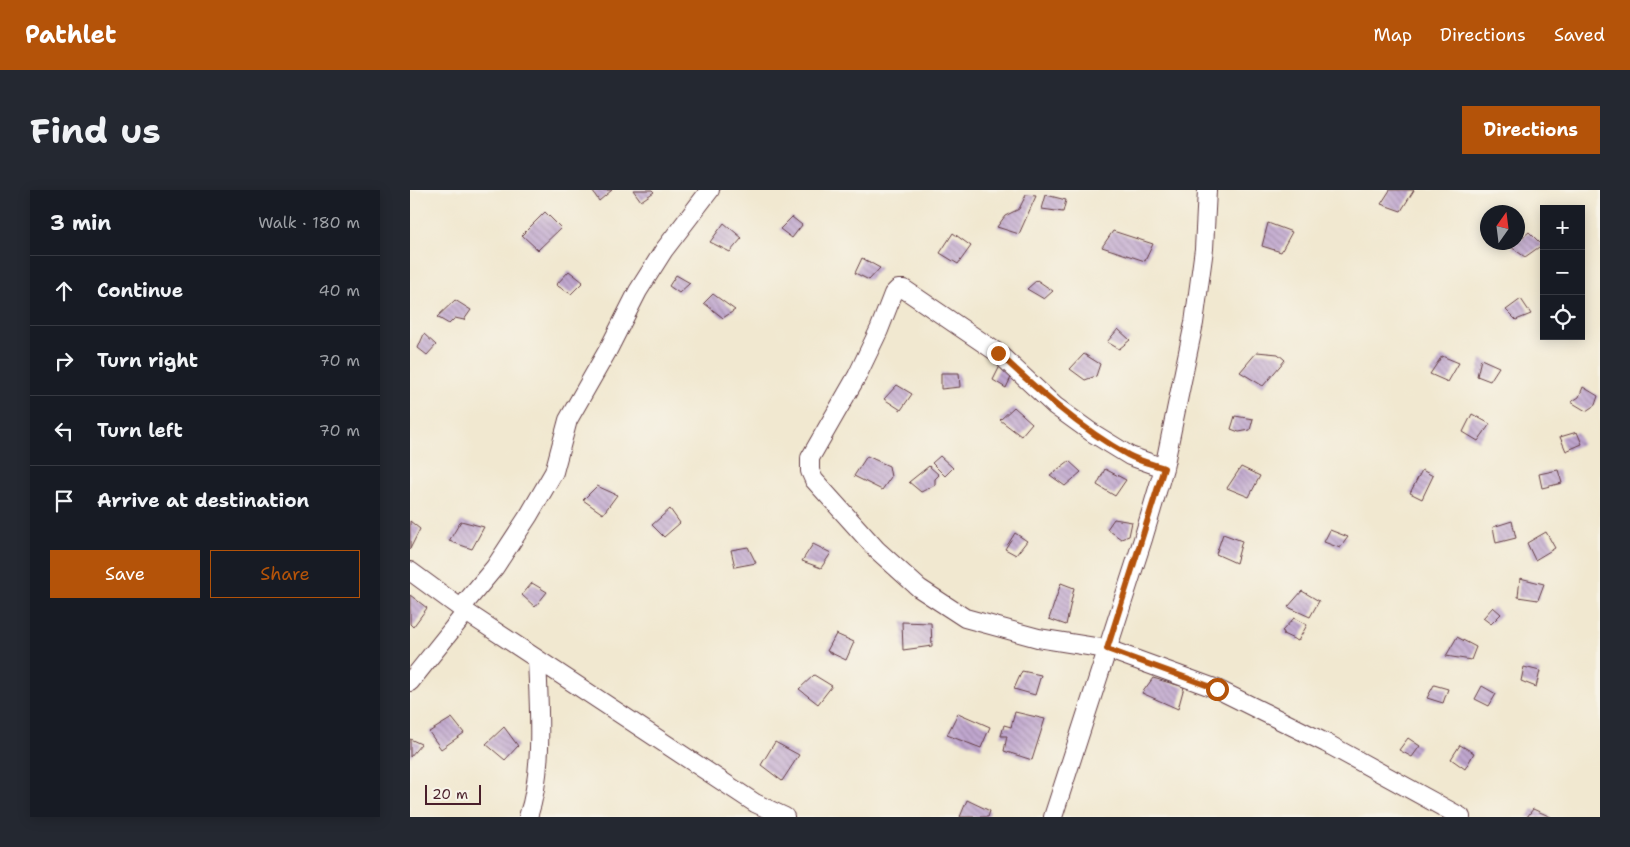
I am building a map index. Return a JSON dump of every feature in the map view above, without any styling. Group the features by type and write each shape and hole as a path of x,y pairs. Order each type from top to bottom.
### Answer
{"street":[{"path":"410,682 495,567 530,515 554,472 568,420 608,350 638,291 664,250 710,190"},
{"path":"1053,817 1164,468 1194,323 1204,249 1207,190"},
{"path":"1164,468 1130,456 1091,432 1055,406 998,353 904,289 898,289 893,294 879,330 857,376 810,458 810,471 814,480 877,550 919,588 965,618 1038,638 1107,649 1217,689 1326,743 1462,817"},
{"path":"410,571 463,610 537,660 754,803 785,817"},
{"path":"528,817 532,806 540,728 537,660"}],"building":[{"path":"594,190 612,190 599,201 593,192"},
{"path":"633,190 652,190 654,192 641,201"},
{"path":"1390,190 1414,190 1401,211 1381,204"},
{"path":"1026,195 1036,196 1019,234 997,227 1005,216 1019,209"},
{"path":"1046,195 1066,200 1063,212 1042,209"},
{"path":"545,212 561,228 538,250 522,235"},
{"path":"792,217 802,225 792,238 780,229"},
{"path":"724,223 742,238 730,252 710,242"},
{"path":"1268,223 1292,232 1281,252 1262,246"},
{"path":"1113,231 1153,244 1145,261 1102,247"},
{"path":"1529,232 1540,243 1540,246 1525,257 1515,250 1525,250 1525,235"},
{"path":"953,233 971,246 958,264 940,253"},
{"path":"862,258 880,268 869,280 855,273"},
{"path":"569,271 583,282 571,294 556,285"},
{"path":"676,275 690,283 679,293 669,286"},
{"path":"1037,280 1053,291 1044,299 1027,289"},
{"path":"713,294 735,310 723,318 704,303"},
{"path":"1521,299 1531,314 1516,320 1506,310"},
{"path":"455,300 471,310 464,320 455,318 449,324 437,317"},
{"path":"1118,329 1130,340 1119,349 1107,342"},
{"path":"424,334 436,345 427,355 418,348"},
{"path":"1257,352 1278,354 1285,360 1263,386 1240,372"},
{"path":"1084,354 1100,364 1096,376 1085,380 1070,369"},
{"path":"1442,356 1459,363 1448,382 1430,374"},
{"path":"1481,359 1499,367 1490,381 1477,376"},
{"path":"1000,366 1013,373 1006,388 993,380"},
{"path":"941,373 959,373 960,387 941,389"},
{"path":"897,385 912,394 901,410 884,399"},
{"path":"1583,387 1598,396 1595,405 1586,411 1571,402 1579,397"},
{"path":"1014,407 1032,423 1021,436 1000,420"},
{"path":"1472,414 1490,424 1478,441 1463,432"},
{"path":"1235,416 1253,419 1250,430 1239,432 1231,429"},
{"path":"1577,432 1582,444 1566,451 1560,437"},
{"path":"867,456 889,466 891,477 882,490 854,476"},
{"path":"940,456 953,468 945,476 932,463"},
{"path":"1069,461 1081,472 1065,486 1050,475"},
{"path":"929,466 939,475 935,479 935,485 921,492 909,482"},
{"path":"1241,467 1260,476 1249,497 1227,488"},
{"path":"1105,469 1126,480 1115,496 1097,485"},
{"path":"1422,470 1433,476 1422,499 1410,493"},
{"path":"1558,470 1562,483 1542,488 1539,474"},
{"path":"597,486 617,495 603,514 583,500"},
{"path":"670,509 680,523 664,537 652,525"},
{"path":"1114,519 1132,522 1129,536 1121,539 1107,529"},
{"path":"410,521 420,529 410,549"},
{"path":"461,521 484,527 472,549 449,541"},
{"path":"1512,521 1516,538 1496,543 1493,527"},
{"path":"1330,530 1348,537 1340,548 1324,542"},
{"path":"1546,532 1555,548 1535,560 1527,543"},
{"path":"1015,533 1027,541 1016,555 1005,549"},
{"path":"1223,534 1242,541 1236,563 1216,554"},
{"path":"813,544 831,553 821,568 802,561"},
{"path":"748,547 756,563 735,567 731,550"},
{"path":"1520,578 1544,584 1538,600 1518,597"},
{"path":"532,583 547,592 535,607 522,595"},
{"path":"1061,583 1074,588 1066,625 1049,619"},
{"path":"1302,591 1319,601 1310,617 1288,607"},
{"path":"410,595 427,608 413,627 410,624"},
{"path":"1493,607 1501,614 1491,624 1483,618"},
{"path":"1294,618 1307,625 1298,641 1283,634 1284,632 1282,631"},
{"path":"902,622 931,623 932,646 903,650"},
{"path":"836,634 854,642 846,660 827,651"},
{"path":"1457,637 1476,647 1471,660 1446,656"},
{"path":"1524,667 1540,671 1536,687 1521,681"},
{"path":"1022,671 1041,675 1035,695 1014,689"},
{"path":"814,675 832,686 818,704 799,689"},
{"path":"1153,678 1184,687 1178,709 1142,693"},
{"path":"1434,685 1448,689 1443,703 1427,698"},
{"path":"1482,686 1496,694 1489,706 1475,699"},
{"path":"1015,712 1045,719 1032,760 1004,751 1007,736 1001,736 1004,725 1011,727"},
{"path":"958,713 990,727 981,748 947,735"},
{"path":"452,718 464,733 441,749 429,732"},
{"path":"504,727 518,746 505,760 486,744"},
{"path":"1408,738 1420,746 1412,757 1399,750"},
{"path":"410,739 421,744 410,757"},
{"path":"775,742 799,755 782,781 761,765"},
{"path":"1460,745 1474,753 1465,769 1451,759"},
{"path":"967,800 990,811 988,817 960,817"},
{"path":"1533,809 1551,817 1527,817"}],"route":[{"path":"998,353 1055,406 1091,432 1130,456 1164,468 1107,649 1217,689"}]}
